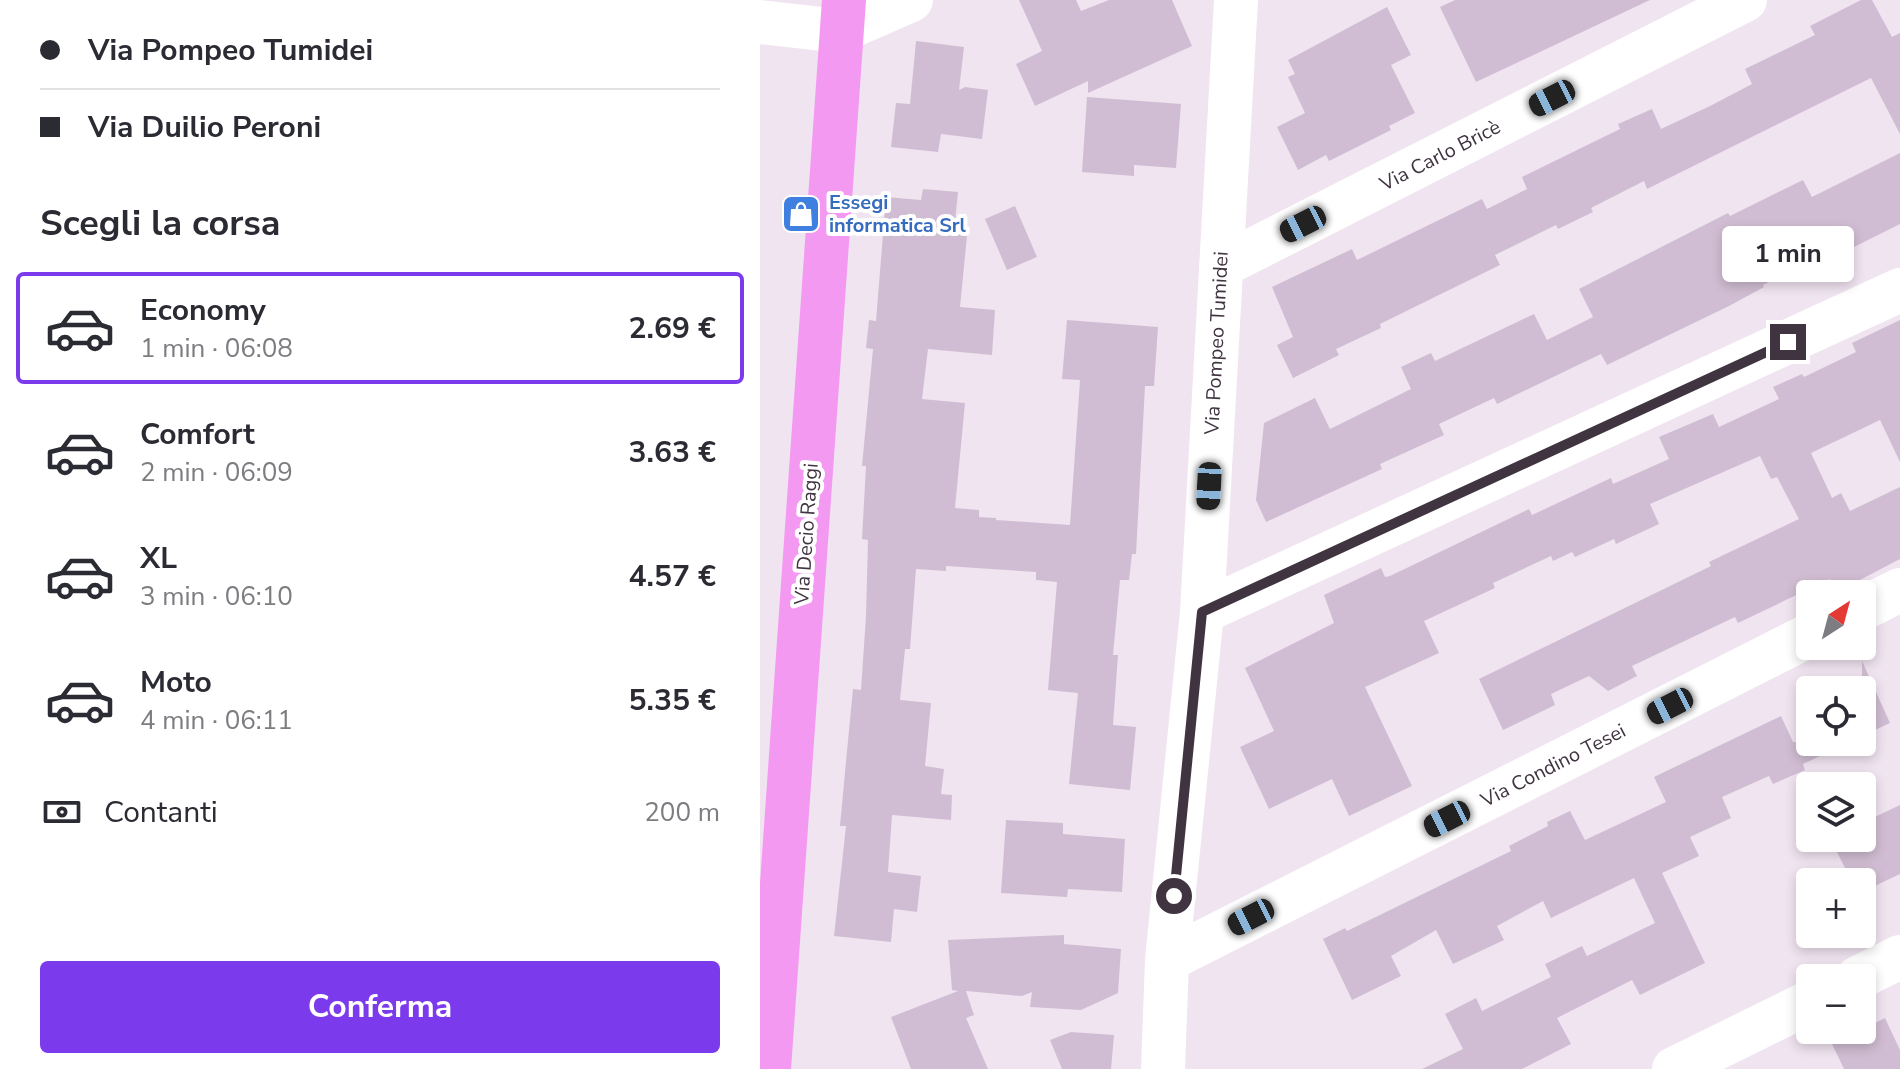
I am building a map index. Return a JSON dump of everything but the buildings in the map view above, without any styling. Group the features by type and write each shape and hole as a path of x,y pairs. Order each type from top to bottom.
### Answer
{"main road":[{"name":"Via Decio Raggi","path":"769,1069 842,16"}],"street":[{"path":"760,22 842,16 911,0"},
{"name":"Via Pompeo Tumidei","path":"1163,1069 1167,960 1202,612 1236,0"},
{"name":"Via Carlo Bricè","path":"1221,266 1745,0"},
{"path":"1202,612 1900,290"},
{"path":"1876,602 1900,590"},
{"name":"Via Condino Tesei","path":"1167,960 1796,642"},
{"path":"1876,969 1900,957"},
{"path":"1674,1069 1796,1009"}],"place":[{"name":"Essegi informatica Srl","path":"801,214"}],"route":[{"path":"1174,896 1202,612 1788,342"}]}
